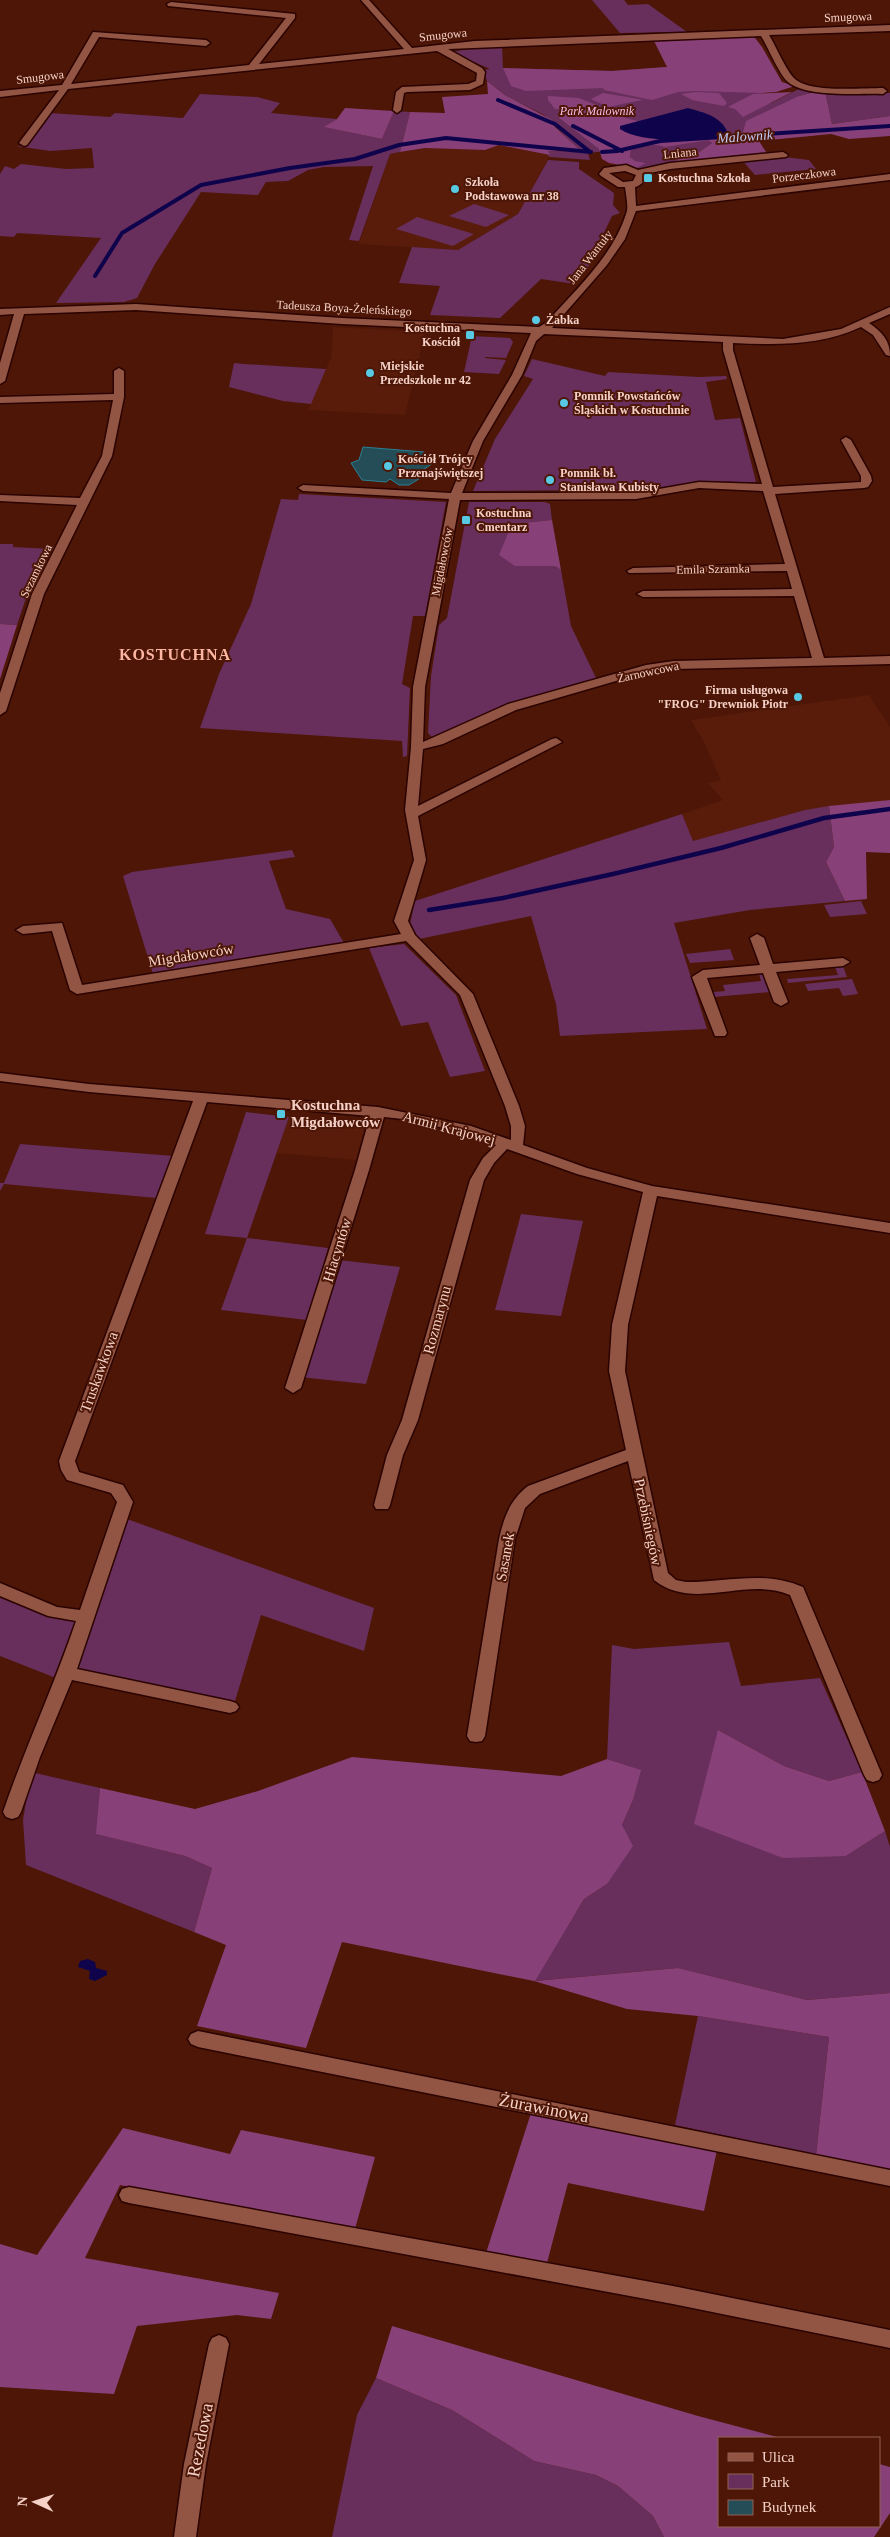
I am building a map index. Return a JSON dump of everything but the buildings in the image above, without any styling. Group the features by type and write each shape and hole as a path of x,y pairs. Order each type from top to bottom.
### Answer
{"street":[{"path":"365,0 410,51"},
{"path":"171,5 292,16 252,67"},
{"name":"Smugowa","path":"0,94 505,42 890,28"},
{"path":"763,32 795,84 814,88 883,91"},
{"path":"24,143 61,94 63,87 96,34 206,43"},
{"path":"397,110 400,92 405,89 470,86 480,82 481,72 479,70 439,48"},
{"name":"Lniana","path":"639,172 670,166 783,156"},
{"path":"626,168 639,172 641,178 636,184 630,186 618,184 603,172 626,168"},
{"name":"Porzeczkowa","path":"632,209 890,177"},
{"name":"Jana Wantuły","path":"541,331 551,324 604,263 627,226 632,209 630,186"},
{"name":"Tadeusza Boya-Żeleńskiego","path":"0,312 143,307 342,321 783,342 844,331 890,310"},
{"path":"0,381 20,311"},
{"path":"861,323 877,333 890,353"},
{"name":"Migdałowców","path":"23,930 57,926 78,990 409,937 401,922 421,854 412,814 419,687 455,497 478,441 517,375 531,341 541,331"},
{"path":"728,340 728,350 767,490 800,592 819,661"},
{"name":"Sezamkowa","path":"0,711 38,594 107,456 119,397 119,371"},
{"path":"0,400 119,397"},
{"path":"303,488 455,497 636,496 699,485 767,490 864,485 867,482 866,476 846,440"},
{"path":"0,498 85,502"},
{"name":"Emila Szramka","path":"633,571 792,567"},
{"name":"Emila Szramka","path":"643,594 800,592"},
{"name":"Żarnowcowa","path":"417,747 439,741 512,707 646,669 674,664 890,660"},
{"path":"412,814 556,742"},
{"path":"409,937 466,994 512,1106 518,1126 518,1140 510,1145"},
{"path":"757,938 781,1002"},
{"path":"720,1033 700,977 703,974 842,962"},
{"name":"Armii Krajowej","path":"0,1077 89,1088 378,1111 444,1123 582,1171 651,1190 697,1199 890,1228"},
{"name":"Truskawkowa","path":"12,1812 31,1757 67,1673 125,1502 117,1489 73,1476 67,1461 202,1097"},
{"name":"Hiacyntów","path":"293,1388 362,1170 378,1111"},
{"name":"Rozmarynu","path":"382,1505 395,1455 410,1420 477,1180 488,1161 510,1145"},
{"name":"Przebiśniegów","path":"651,1190 620,1325 617,1371 660,1576 665,1584 681,1589 778,1582 789,1585 797,1591 873,1775"},
{"name":"Sasanek","path":"476,1736 507,1539 512,1517 521,1499 534,1490 633,1453"},
{"path":"0,1589 54,1612 87,1618"},
{"path":"67,1673 230,1707"},
{"name":"Żurawinowa","path":"198,2039 890,2178"},
{"path":"129,2195 674,2296 890,2339"},
{"name":"Rezedowa","path":"185,2537 195,2464 219,2344"}],"shaded area":[{"path":"752,34 762,47 782,82 795,86 776,92 762,93 678,92 652,100 604,90 603,88 526,91 511,86 503,68 612,71 667,67 652,37"},
{"path":"487,81 505,95 552,120 555,127 582,152 548,151 550,155 499,145 485,150 425,148 400,152 410,112 445,113 442,97 488,94"},
{"path":"825,91 832,124 890,116 890,136 849,139 831,134 759,141 768,155 678,164 676,159 695,155 712,143 709,140 665,147 657,145 639,147 631,150 630,157 635,161 646,163 637,168 609,163 602,159 599,149 557,116 562,111 571,109 608,113 638,121 625,132 654,138 735,135 743,132 746,121 799,96"},
{"path":"695,92 719,93 727,103 724,106 692,100 681,94"},
{"path":"792,92 743,117 735,109 728,107 753,94"},
{"path":"603,93 642,100 608,107 591,99"},
{"path":"548,96 579,98 596,105 596,107 555,109 548,100"},
{"path":"345,108 394,111 382,139 324,127 337,119"},
{"path":"688,108 717,119 728,133 703,138 673,140 643,137 620,129 620,126"},
{"name":"Szkoła Podstawowa nr 38","path":"499,145 550,155 518,214 458,250 359,244 390,154 425,148 485,150"},
{"name":"Miejskie Przedszkole nr 42","path":"333,327 425,332 405,415 308,410 331,358"},
{"path":"552,520 561,570 555,566 515,566 499,555 512,524"},
{"path":"0,624 17,625 0,679"},
{"path":"869,695 890,727 890,800 805,810 693,841 682,814 723,800 708,783 721,780 703,740 691,720"},
{"path":"890,800 890,853 866,852 867,899 845,901 826,862 834,847 829,806"},
{"path":"289,1117 366,1122 356,1160 277,1153"},
{"path":"718,1730 784,1766 829,1781 862,1772 885,1831 846,1856 783,1858 694,1824"},
{"path":"352,1757 561,1776 607,1759 641,1770 633,1800 622,1825 633,1846 607,1884 584,1899 535,1981 678,1968 807,2000 890,1993 890,2169 816,2155 829,2037 698,2016 627,2009 534,1981 342,1942 306,2048 197,2026 226,1945 194,1932 212,1868 185,1856 96,1834 100,1788 195,1809 258,1791"},
{"path":"88,1959 95,1962 96,1968 107,1971 107,1975 95,1981 89,1979 90,1971 78,1967 80,1961"},
{"path":"531,2113 717,2150 704,2211 568,2183 547,2263 486,2253"},
{"path":"123,2128 230,2154 241,2130 375,2157 355,2229 120,2185 85,2258 279,2293 271,2319 237,2315 137,2326 114,2394 0,2387 0,2244 37,2255"},
{"path":"392,2326 698,2416 777,2437 718,2437 718,2527 880,2527 880,2464 890,2467 890,2513 874,2537 664,2537 653,2516 618,2486 596,2475 534,2461 452,2410 376,2378"}],"green space":[{"path":"592,0 624,0 628,5 648,4 687,32 620,33"},
{"name":"Park Malownik","path":"502,44 503,68 612,71 667,67 759,89 771,103 801,88 818,91 799,96 763,137 712,143 695,155 676,159 678,164 637,168 645,163 635,162 630,157 631,150 634,148 588,153 590,160 549,157 547,151 581,152 544,115 505,95 487,81 484,70 490,69 451,52"},
{"path":"825,91 890,93 890,116 832,124"},
{"path":"200,94 257,97 280,103 271,113 337,119 325,127 382,139 394,111 410,112 400,152 390,154 359,241 349,240 373,166 324,167 308,170 288,181 266,182 258,195 201,192 155,264 137,298 124,302 56,303 101,238 17,233 14,237 0,236 0,174 5,166 14,169 21,164 66,169 94,168 92,148 50,151 16,146 27,146 50,113 110,117 115,113 183,118"},
{"path":"768,155 809,160 816,169 755,175 740,158"},
{"path":"548,160 579,162 579,169 614,193 613,205 620,213 612,216 600,241 589,253 591,263 575,284 541,279 500,318 430,315 440,286 399,283 412,247 458,250 518,214"},
{"path":"474,204 509,215 486,227 449,216"},
{"path":"417,217 474,234 453,246 396,229"},
{"path":"472,336 510,338 513,342 506,358 485,357 506,360 499,374 464,372"},
{"path":"532,359 605,376 608,372 699,377 726,376 727,379 706,382 715,420 740,418 756,482 682,484 615,495 602,494 591,490 473,491 495,439 533,379 524,376"},
{"path":"234,363 326,369 311,404 283,401 229,387"},
{"path":"299,494 446,502 425,616 413,616 402,684 410,688 407,756 403,757 402,741 200,728 219,674 251,604 281,499 298,500"},
{"path":"469,502 545,502 550,504 552,520 512,524 515,566 555,566 561,570 571,626 597,680 439,737 432,737 428,733 431,676 439,625 447,618"},
{"path":"0,544 13,544 13,547 52,549 25,601 17,625 0,624"},
{"path":"829,806 834,847 826,862 845,901 750,910 674,923 707,1029 560,1036 556,1004 531,916 419,939 410,924 415,901 682,814 693,841 805,810"},
{"path":"292,850 295,857 269,861 286,909 330,919 344,943 153,974 123,876 132,872"},
{"path":"861,901 867,914 830,917 824,905"},
{"path":"404,944 456,995 485,1071 450,1077 428,1022 401,1026 369,948"},
{"path":"730,949 734,960 690,963 686,954"},
{"path":"843,966 847,977 788,983 787,979 838,975 835,967"},
{"path":"759,974 764,975 771,992 714,997 713,992 725,991 723,985 761,981"},
{"path":"852,979 858,994 843,996 839,988 808,991 805,984"},
{"path":"246,1112 289,1117 247,1238 205,1234"},
{"path":"20,1144 174,1156 157,1198 4,1184 0,1191 0,1183 4,1183"},
{"path":"521,1214 583,1221 561,1316 495,1310"},
{"path":"247,1238 328,1248 307,1320 221,1310"},
{"path":"339,1260 400,1267 366,1384 300,1377"},
{"path":"127,1519 374,1608 364,1651 261,1615 235,1701 72,1677"},
{"path":"0,1592 78,1623 56,1678 0,1656"},
{"path":"729,1642 741,1686 820,1678 862,1772 829,1781 784,1766 718,1730 846,1856 885,1831 890,1847 890,1993 807,2000 678,1968 534,1981 584,1899 607,1884 622,1825 633,1800 640,1770 607,1759 612,1645 634,1649"},
{"path":"31,1772 100,1788 97,1834 185,1856 212,1868 194,1932 26,1865 23,1820"},
{"path":"698,2016 829,2037 816,2155 675,2125"},
{"path":"376,2378 452,2410 534,2461 596,2475 618,2486 653,2516 664,2537 332,2537 357,2415"}],"waterway":[{"name":"Malownik","path":"498,100 555,124 589,151"},
{"path":"573,126 620,150"},
{"name":"Malownik","path":"620,150 660,141 890,126"},
{"path":"95,276 122,233 201,185 290,168 355,159 399,145 446,138 591,152"},
{"name":"Malownik","path":"602,152 620,150"},
{"path":"429,910 503,898 613,874 721,848 824,818 890,809"}],"place":[{"name":"Kostuchna Szkoła","path":"648,178"},
{"name":"Szkoła Podstawowa nr 38","path":"455,189"},
{"name":"Żabka","path":"536,320"},
{"name":"Kostuchna Kościół","path":"470,335"},
{"name":"Miejskie Przedszkole nr 42","path":"370,373"},
{"name":"Pomnik Powstańców Śląskich w Kostuchnie","path":"564,403"},
{"name":"Kościół Trójcy Przenajświętszej","path":"388,466"},
{"name":"Pomnik bł. Stanisława Kubisty","path":"550,480"},
{"name":"Kostuchna Cmentarz","path":"466,520"},
{"name":"Firma usługowa \"FROG\" Drewniok Piotr","path":"798,697"},
{"name":"Kostuchna Migdałowców","path":"281,1114"}],"district":[{"name":"KOSTUCHNA","path":"175,654"}]}
